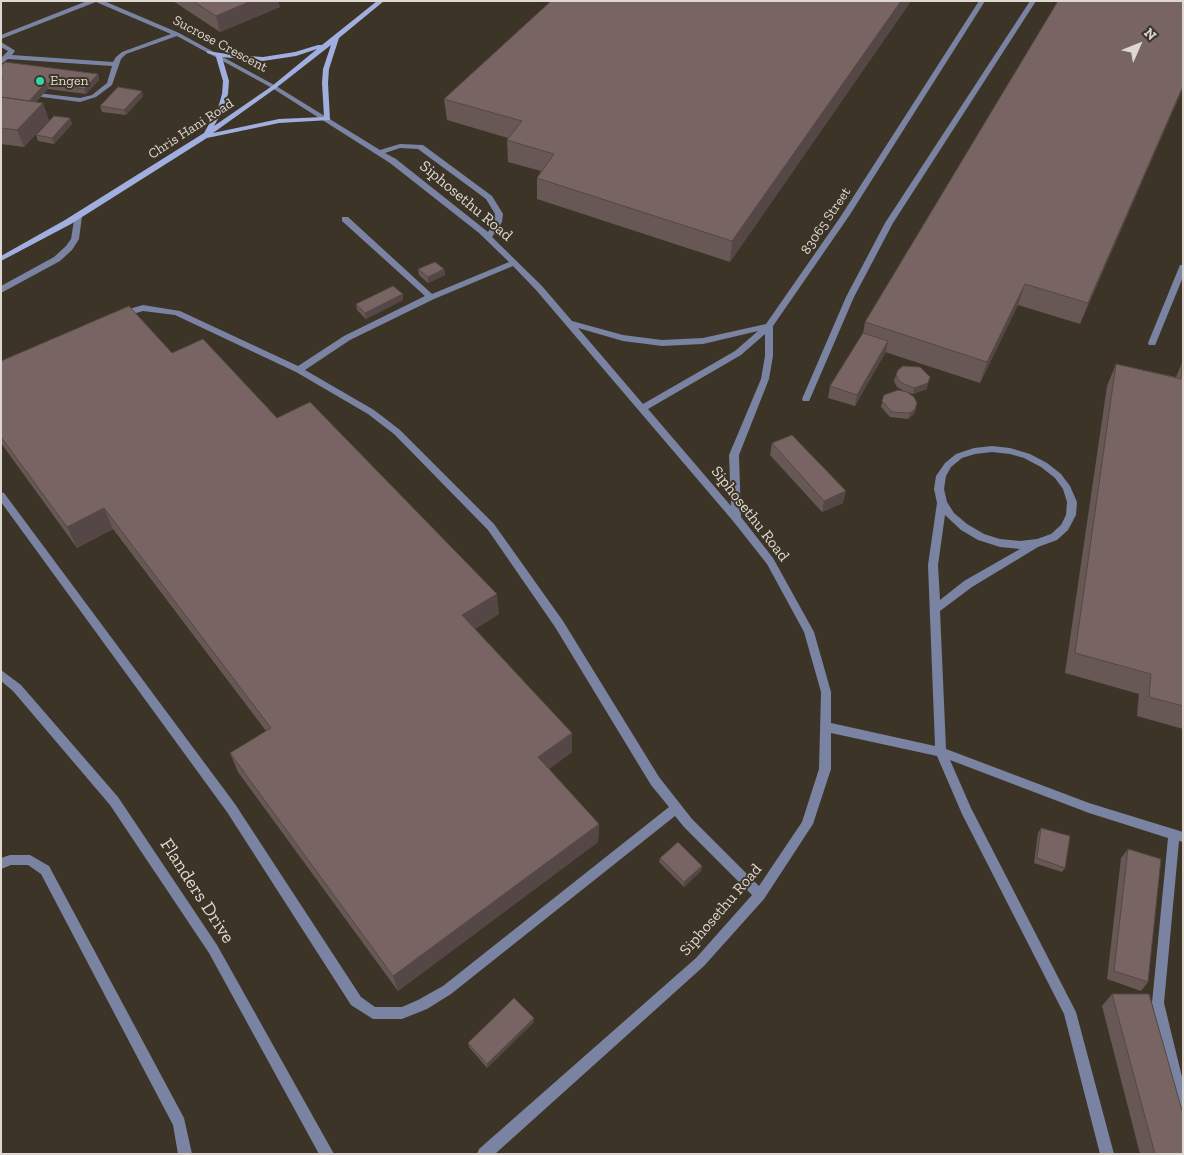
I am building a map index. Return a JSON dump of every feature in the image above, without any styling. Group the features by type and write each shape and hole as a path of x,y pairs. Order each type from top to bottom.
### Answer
{"main road":[{"name":"Chris Hani Road","path":"1,258 78,216 203,137 274,87 380,2"},
{"path":"209,52 241,58 280,57 312,50 337,38"},
{"path":"203,137 279,121 328,120 325,83 326,69 337,38"},
{"path":"203,137 221,108 225,94 226,81 219,57"}],"lane":[{"path":"1,37 93,1"},
{"name":"Sucrose Crescent","path":"98,1 177,34 274,87"},
{"name":"83065 Street","path":"643,408 738,353 769,326 845,216 982,1"},
{"path":"806,399 850,297 889,223 1033,1"},
{"path":"18,93 80,100 94,96 110,84 116,64 124,53 177,34"},
{"path":"1,44 12,51 9,57 1,62"},
{"path":"9,57 116,64"},
{"name":"Siphosethu Road","path":"274,87 380,152 488,238 569,323 736,518 770,562 809,632 826,692 825,768 807,824 760,894 700,962 484,1154"},
{"path":"380,152 400,146 420,147 489,198 499,214 498,222 488,238"},
{"path":"1,290 57,259 69,248 75,239 78,216"},
{"path":"345,220 431,298"},
{"path":"299,370 347,338 431,298 514,264"},
{"path":"1152,343 1183,267"},
{"path":"115,317 143,308 177,313 299,370 371,412 397,432 490,527 558,624 655,781 676,808 760,894"},
{"path":"569,323 623,338 662,343 703,340 769,326 770,356 765,379 734,455 736,518"},
{"path":"936,608 968,584 1038,543 1054,537 1065,527 1071,515 1072,502 1067,488 1058,476 1028,456 992,449 974,451 960,456 948,465 941,476 939,489 942,502 933,565 941,752 966,810 1070,1012 1107,1154"},
{"path":"1,496 231,808 356,1000 373,1013 402,1013 422,1005 447,990 676,808"},
{"path":"942,502 964,528 982,537 1000,543 1020,545 1038,543"},
{"name":"Flanders Drive","path":"1,674 17,688 114,801 213,949 326,1154"},
{"path":"826,727 941,752 1089,808 1178,836 1158,1003 1183,1111"},
{"path":"1,864 10,860 30,860 45,870 179,1123 185,1154"}],"building":[{"path":"193,1 251,1 216,16"},
{"path":"551,1 901,1 732,241 537,178 554,154 507,140 522,121 444,99"},
{"path":"1058,1 1183,1 1183,86 1088,303 1025,284 987,362 865,322"},
{"path":"5,62 98,74 84,89 46,83 29,101 1,97 1,80 3,78 1,78 1,66"},
{"path":"118,87 142,91 124,110 100,106"},
{"path":"1,97 43,103 17,130 1,128"},
{"path":"54,116 70,118 52,138 36,135"},
{"path":"435,262 444,269 428,277 418,269"},
{"path":"393,286 403,294 365,313 356,304"},
{"path":"129,306 172,353 203,339 277,418 310,402 497,594 462,615 572,733 538,757 599,824 393,976 230,753 271,728 104,508 67,527 1,437 1,361"},
{"path":"863,333 888,341 857,395 830,386"},
{"path":"1182,363 1183,706 1149,697 1151,674 1075,653 1116,364 1181,379"},
{"path":"903,366 920,367 930,377 928,383 914,388 899,381 896,375"},
{"path":"898,390 907,392 914,397 917,403 915,409 910,413 892,412 882,401 884,395"},
{"path":"792,435 846,491 824,501 772,443"},
{"path":"1041,828 1070,836 1065,868 1037,858"},
{"path":"678,842 702,866 684,882 660,858"},
{"path":"1128,849 1161,859 1148,982 1114,971"},
{"path":"1112,994 1149,994 1183,1114 1183,1154 1155,1154"},
{"path":"514,998 534,1018 487,1064 468,1043"}],"place":[{"name":"Engen","path":"40,81"}]}
